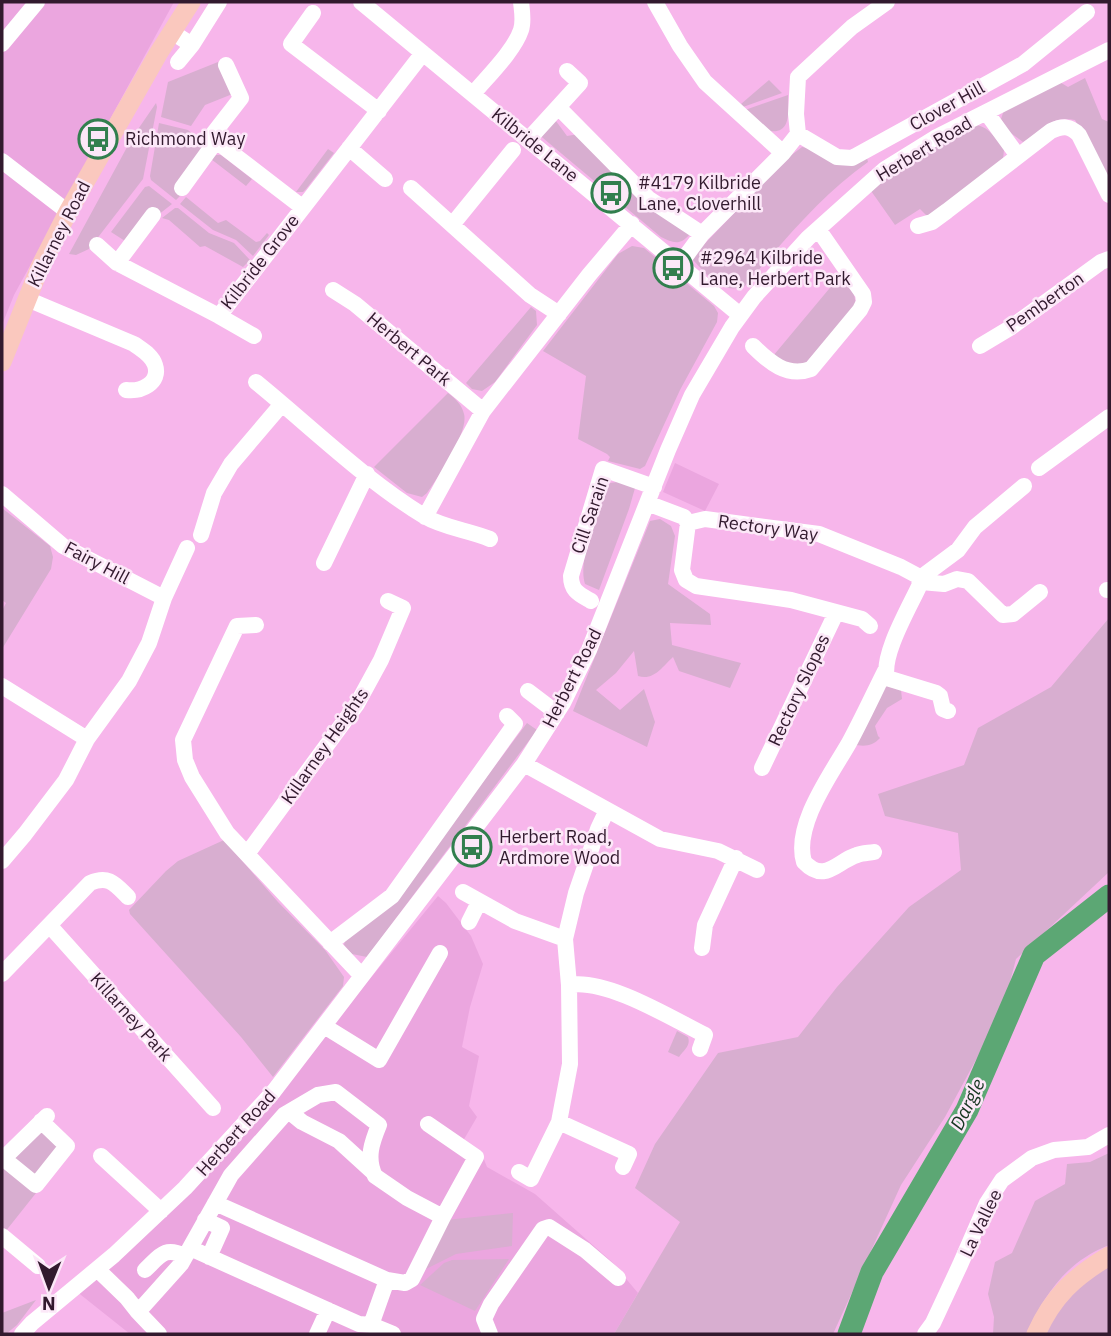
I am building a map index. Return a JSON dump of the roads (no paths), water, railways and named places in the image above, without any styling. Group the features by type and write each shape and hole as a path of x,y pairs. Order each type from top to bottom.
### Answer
{"main road":[{"name":"Killarney Road","path":"2,362 27,299 68,212 191,2"},
{"path":"1036,1334 1047,1309 1062,1292 1087,1269 1109,1256"}],"street":[{"path":"2,44 37,2"},
{"path":"178,62 219,2"},
{"path":"473,94 516,41 523,18 521,2"},
{"path":"655,2 680,46 705,82 783,153"},
{"path":"680,264 702,234 783,153 798,134 798,77 852,27 887,2"},
{"name":"Kilbride Lane","path":"371,5 423,53 740,315"},
{"name":"Clover Hill","path":"798,134 836,157 852,158 1023,64 1087,12"},
{"path":"313,13 291,44 379,111"},
{"path":"172,32 192,45"},
{"name":"Herbert Road","path":"22,1334 161,1211 242,1128 274,1091 524,764 557,713 589,650 692,396 740,315 818,229 884,169 935,138 1109,50"},
{"name":"Kilbride Grove","path":"219,316 423,53"},
{"path":"182,188 216,141 212,134 242,98 226,65"},
{"path":"528,140 580,83 567,71"},
{"path":"563,112 649,199 702,234"},
{"path":"986,112 1018,156"},
{"path":"918,226 940,216 1051,131 1065,127 1073,129 1079,135 1109,195"},
{"name":"Kilbride Grove","path":"216,141 302,208"},
{"path":"349,148 385,179"},
{"path":"452,225 513,150"},
{"path":"2,161 68,212"},
{"path":"411,188 530,295 559,314"},
{"path":"117,262 153,215"},
{"path":"425,517 483,411 632,225"},
{"path":"753,346 768,361 791,372 803,372 811,369 860,310 864,302 863,294 818,229"},
{"name":"Kilbride Grove","path":"97,245 117,262 254,336"},
{"name":"Pemberton","path":"980,346 1109,259"},
{"name":"Herbert Park","path":"333,290 355,304 483,411"},
{"path":"27,299 134,344 147,353 155,363 153,381 141,390 126,390"},
{"path":"256,382 367,474 425,517 490,539"},
{"path":"201,535 214,493 230,464 282,404"},
{"path":"1039,468 1109,417"},
{"name":"Cill Sarain","path":"591,601 575,592 571,583 572,567 603,469 654,487"},
{"path":"324,563 367,474"},
{"path":"874,852 855,855 826,872 804,862 805,830 819,795 848,745 885,671 920,580 958,550 975,527 1024,486"},
{"name":"Fairy Hill","path":"2,494 63,546 164,598"},
{"path":"647,503 684,517 688,523"},
{"name":"Rectory Way","path":"688,523 705,519 819,534 869,552 901,567 920,580"},
{"name":"Rectory Slopes","path":"688,523 682,570 686,580 696,586 791,600 862,619 870,626"},
{"path":"2,862 66,780 87,739 129,681 149,643 164,598 187,548"},
{"path":"920,580 944,584 957,579 968,582 1003,615 1013,614 1040,592"},
{"name":"Killarney Heights","path":"247,854 357,704 381,660 402,608 388,601"},
{"name":"Rectory Slopes","path":"762,768 836,613"},
{"path":"256,625 237,626 183,740 185,760 192,777 227,833 361,975"},
{"path":"885,671 887,678 936,693 940,696 943,709 948,711"},
{"path":"2,686 87,739"},
{"path":"528,691 557,713"},
{"path":"330,943 392,895 515,724 507,716"},
{"path":"524,764 662,839 718,851 757,870"},
{"path":"519,1172 531,1179 559,1122 570,1064 569,985 565,939 576,893 607,810"},
{"path":"702,948 705,925 736,858"},
{"path":"2,974 90,883 100,879 111,880 128,897"},
{"path":"463,892 515,921 565,939"},
{"path":"469,922 479,902"},
{"name":"Killarney Park","path":"50,926 213,1108"},
{"path":"324,1026 379,1060 440,953"},
{"path":"569,985 580,983 607,988 692,1028 705,1035 700,1049"},
{"path":"138,1312 173,1275 231,1175 284,1115 318,1095 336,1093 379,1125 371,1146 373,1172"},
{"path":"290,1113 339,1141 389,1186 443,1217"},
{"path":"45,1118 67,1146 36,1185 3,1160 45,1118"},
{"path":"559,1122 629,1154 623,1167"},
{"path":"215,1203 387,1280 405,1283 412,1279 476,1157 428,1124"},
{"name":"La Vallee","path":"925,1334 933,1323 987,1203 1002,1180 1032,1158 1054,1150 1088,1147 1109,1135"},
{"path":"101,1156 161,1211"},
{"path":"205,1220 222,1228 209,1257"},
{"path":"490,1334 484,1320 491,1304 543,1229 549,1227 586,1251 618,1278"},
{"path":"2,1236 38,1266"},
{"path":"145,1270 163,1253 188,1252 209,1257 359,1324 371,1325 393,1334"},
{"path":"97,1269 127,1297 159,1334"},
{"path":"371,1325 387,1280"},
{"path":"317,1334 328,1310"}],"waterway":[{"name":"Dargle","path":"849,1334 872,1272 967,1110 1034,955 1109,896"}],"place":[{"name":"Richmond Way","path":"98,139"},
{"name":"#4179 Kilbride Lane, Cloverhill","path":"611,193"},
{"name":"#2964 Kilbride Lane, Herbert Park","path":"673,268"},
{"name":"Herbert Road, Ardmore Wood","path":"472,847"}]}
